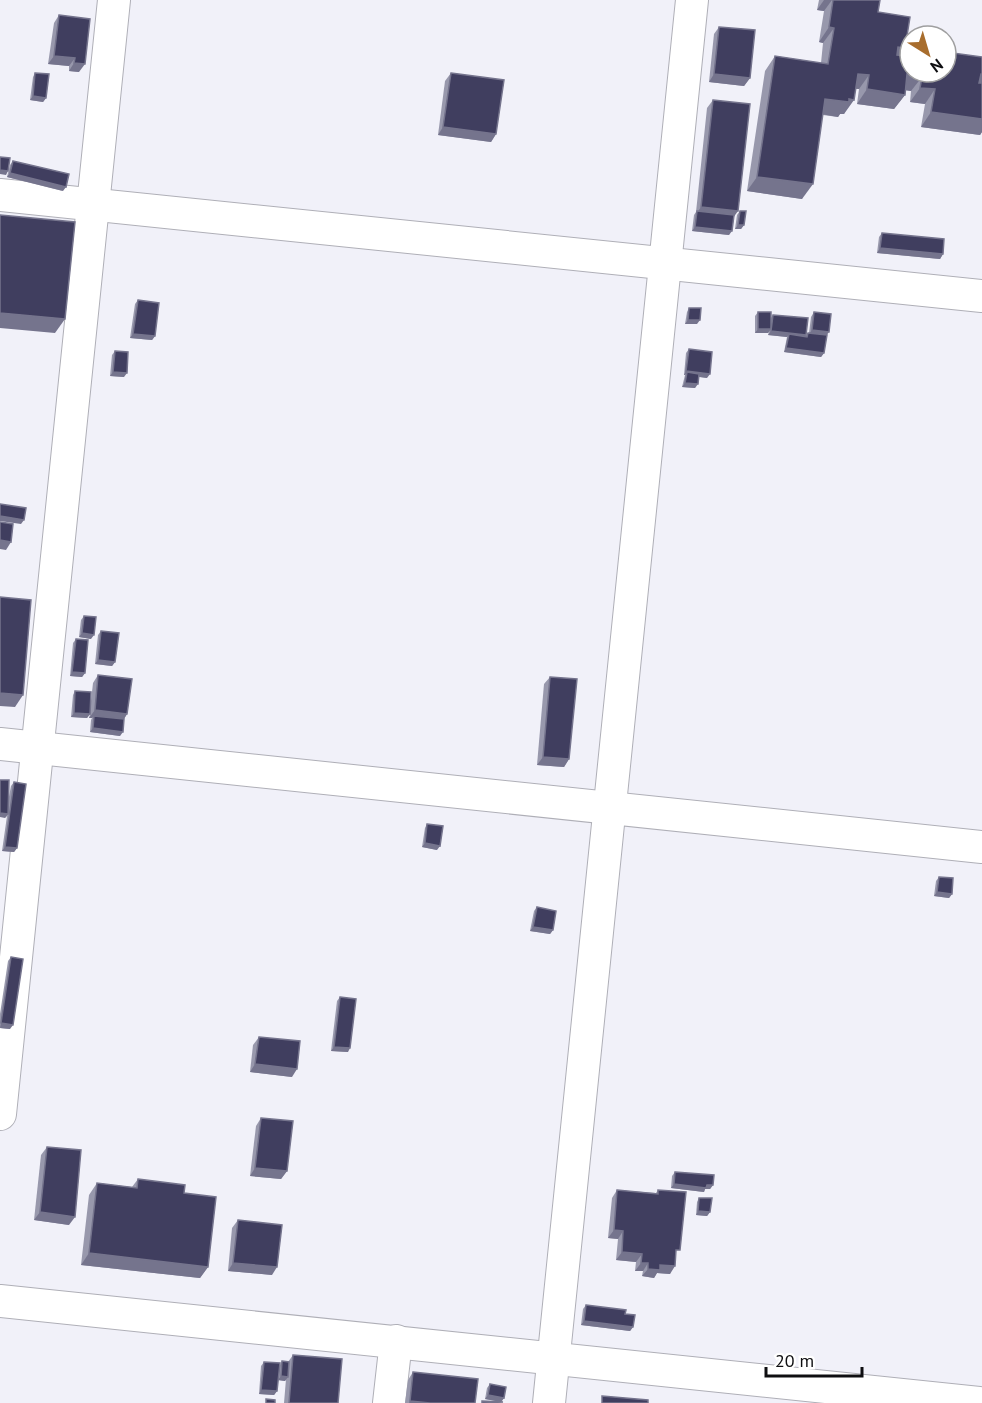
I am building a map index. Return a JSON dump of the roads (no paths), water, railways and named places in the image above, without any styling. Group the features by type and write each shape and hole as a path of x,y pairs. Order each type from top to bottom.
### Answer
{"street":[{"path":"0,1114 114,0"},
{"path":"549,1403 692,0"},
{"path":"0,195 982,296"},
{"path":"0,744 982,847"},
{"path":"0,1301 979,1403"},
{"path":"389,1403 396,1341"}]}
